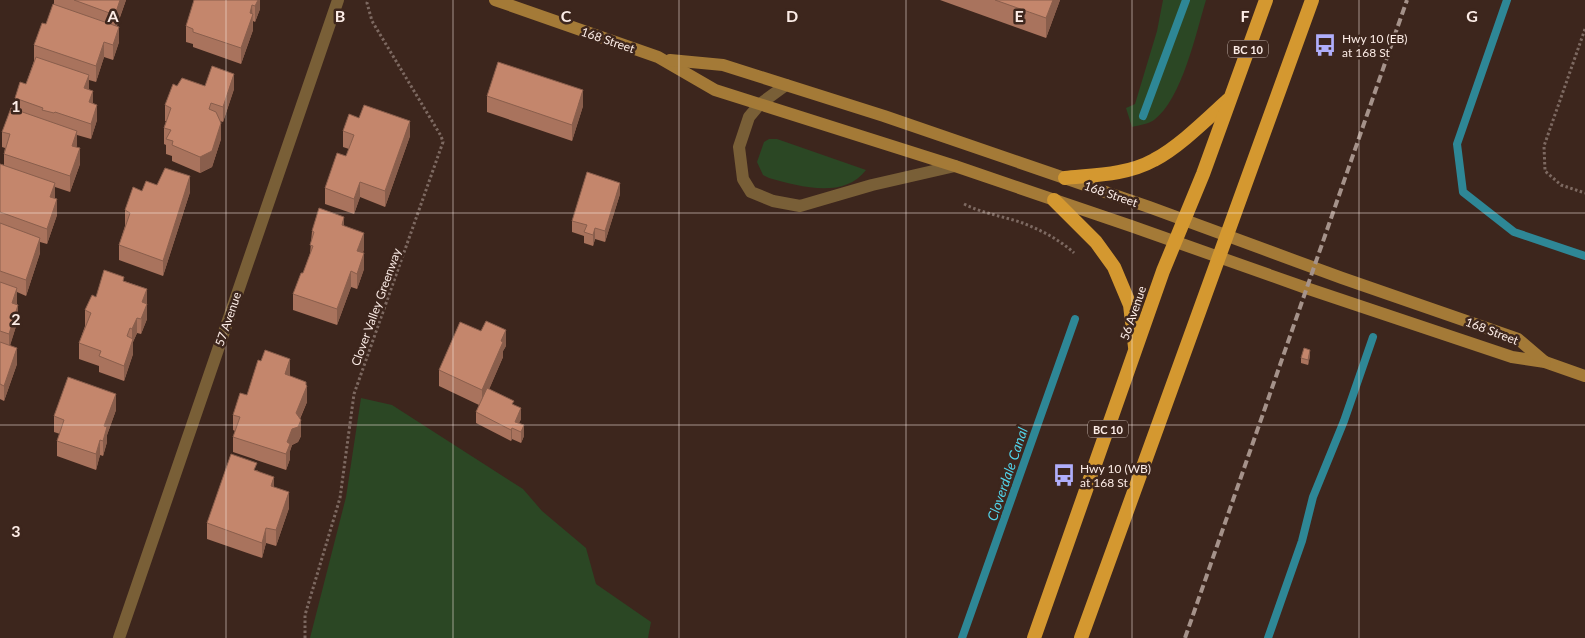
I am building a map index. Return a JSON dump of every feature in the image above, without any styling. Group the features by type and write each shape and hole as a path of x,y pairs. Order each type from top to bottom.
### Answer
{"highway":[{"name":"56 Avenue","path":"1034,638 1175,242 1231,98 1266,0"},
{"path":"1081,638 1312,0"},
{"path":"1064,178 1116,173 1154,160 1186,137 1231,98"},
{"path":"1054,200 1096,242 1114,267 1130,305 1136,350"}],"main road":[{"name":"168 Street","path":"495,0 664,60 715,90 955,166 1306,288 1512,357 1545,362 1585,376"},
{"name":"168 Street","path":"664,60 723,65 884,116 1518,339 1545,362"}],"street":[{"name":"57 Avenue","path":"119,638 338,0"},
{"path":"786,86 760,104 749,117 739,147 743,179 751,192 773,201 800,206 872,185 955,166"}],"path":[{"name":"Clover Valley Greenway","path":"306,638 305,615 340,498 354,394 443,142 372,21 367,3 368,0"},
{"path":"1585,29 1544,146 1545,171 1561,185 1585,193"},
{"path":"964,204 988,214 1020,222 1052,236 1074,253"}],"green space":[{"path":"1163,0 1206,0 1193,47 1173,97 1154,120 1132,127 1126,108 1135,104 1157,31"},
{"path":"769,139 777,139 866,170 856,179 845,185 833,188 807,187 769,178 763,175 757,162 764,142"},
{"path":"361,398 392,405 523,489 542,511 586,548 596,584 651,622 648,638 310,638 346,497"}],"building":[{"path":"74,0 120,0 115,15"},
{"path":"194,0 258,0 255,6 252,5 250,13 253,14 241,48 193,32 193,29 186,26"},
{"path":"995,0 1053,0 1046,18"},
{"path":"53,4 119,27 113,45 104,42 96,66 34,45 42,23 46,24"},
{"path":"36,57 89,75 84,88 93,91 89,102 97,105 91,124 55,112 42,110 43,108 15,98 20,82 26,84"},
{"path":"498,62 583,90 572,125 487,96"},
{"path":"212,66 234,74 223,107 211,103 209,109 216,112 221,123 212,151 200,157 172,145 173,141 166,139 171,130 164,128 171,108 165,105 173,84 177,86 182,78 205,86"},
{"path":"364,105 410,121 385,191 360,182 354,199 325,188 337,153 346,156 354,135 343,131 349,114 359,118"},
{"path":"11,108 77,131 72,146 80,148 70,176 4,154 10,134 2,132"},
{"path":"0,164 55,183 50,197 57,199 47,229 0,212"},
{"path":"165,168 190,176 163,261 119,245 130,213 125,210 133,187 142,191 146,181 157,185"},
{"path":"587,172 620,183 605,231 595,228 593,235 584,232 587,225 572,221"},
{"path":"319,208 344,217 342,225 364,233 357,251 364,253 357,274 351,271 337,309 293,294 313,246 310,245 314,232 312,231"},
{"path":"0,223 40,238 26,280 0,271"},
{"path":"104,270 124,277 123,281 147,289 142,302 147,304 141,319 137,318 127,336 133,339 124,366 99,356 101,351 79,343 91,313 85,310 92,295 96,297"},
{"path":"0,282 17,288 12,303 18,305 9,334 0,331"},
{"path":"486,321 506,330 501,341 503,342 482,390 439,370 460,322 481,331"},
{"path":"0,342 17,348 4,386 0,384"},
{"path":"1304,348 1310,350 1308,360 1301,358"},
{"path":"265,350 290,359 285,374 306,382 307,386 296,413 301,420 298,427 292,429 287,442 290,444 286,454 233,437 240,417 233,415 240,393 247,395 258,360 261,361"},
{"path":"68,377 116,394 104,426 107,427 103,441 100,440 96,454 57,441 64,420 54,416"},
{"path":"487,388 514,401 512,404 521,408 515,422 524,425 521,432 512,428 511,430 476,412"},
{"path":"231,454 257,463 254,470 274,477 271,486 289,492 276,530 266,528 262,543 207,523"}],"waterway":[{"name":"Cloverdale Canal","path":"1143,116 1186,0"},
{"path":"1507,0 1457,144 1463,192 1514,232 1585,256"},
{"name":"Cloverdale Canal","path":"962,638 1075,319"},
{"path":"1268,638 1302,541 1313,497 1344,421 1373,337"}],"railway":[{"path":"1185,638 1407,0"}],"place":[{"name":"Hwy 10 (EB) at 168 St","path":"1325,45"},
{"name":"Hwy 10 (WB) at 168 St","path":"1064,475"}]}
